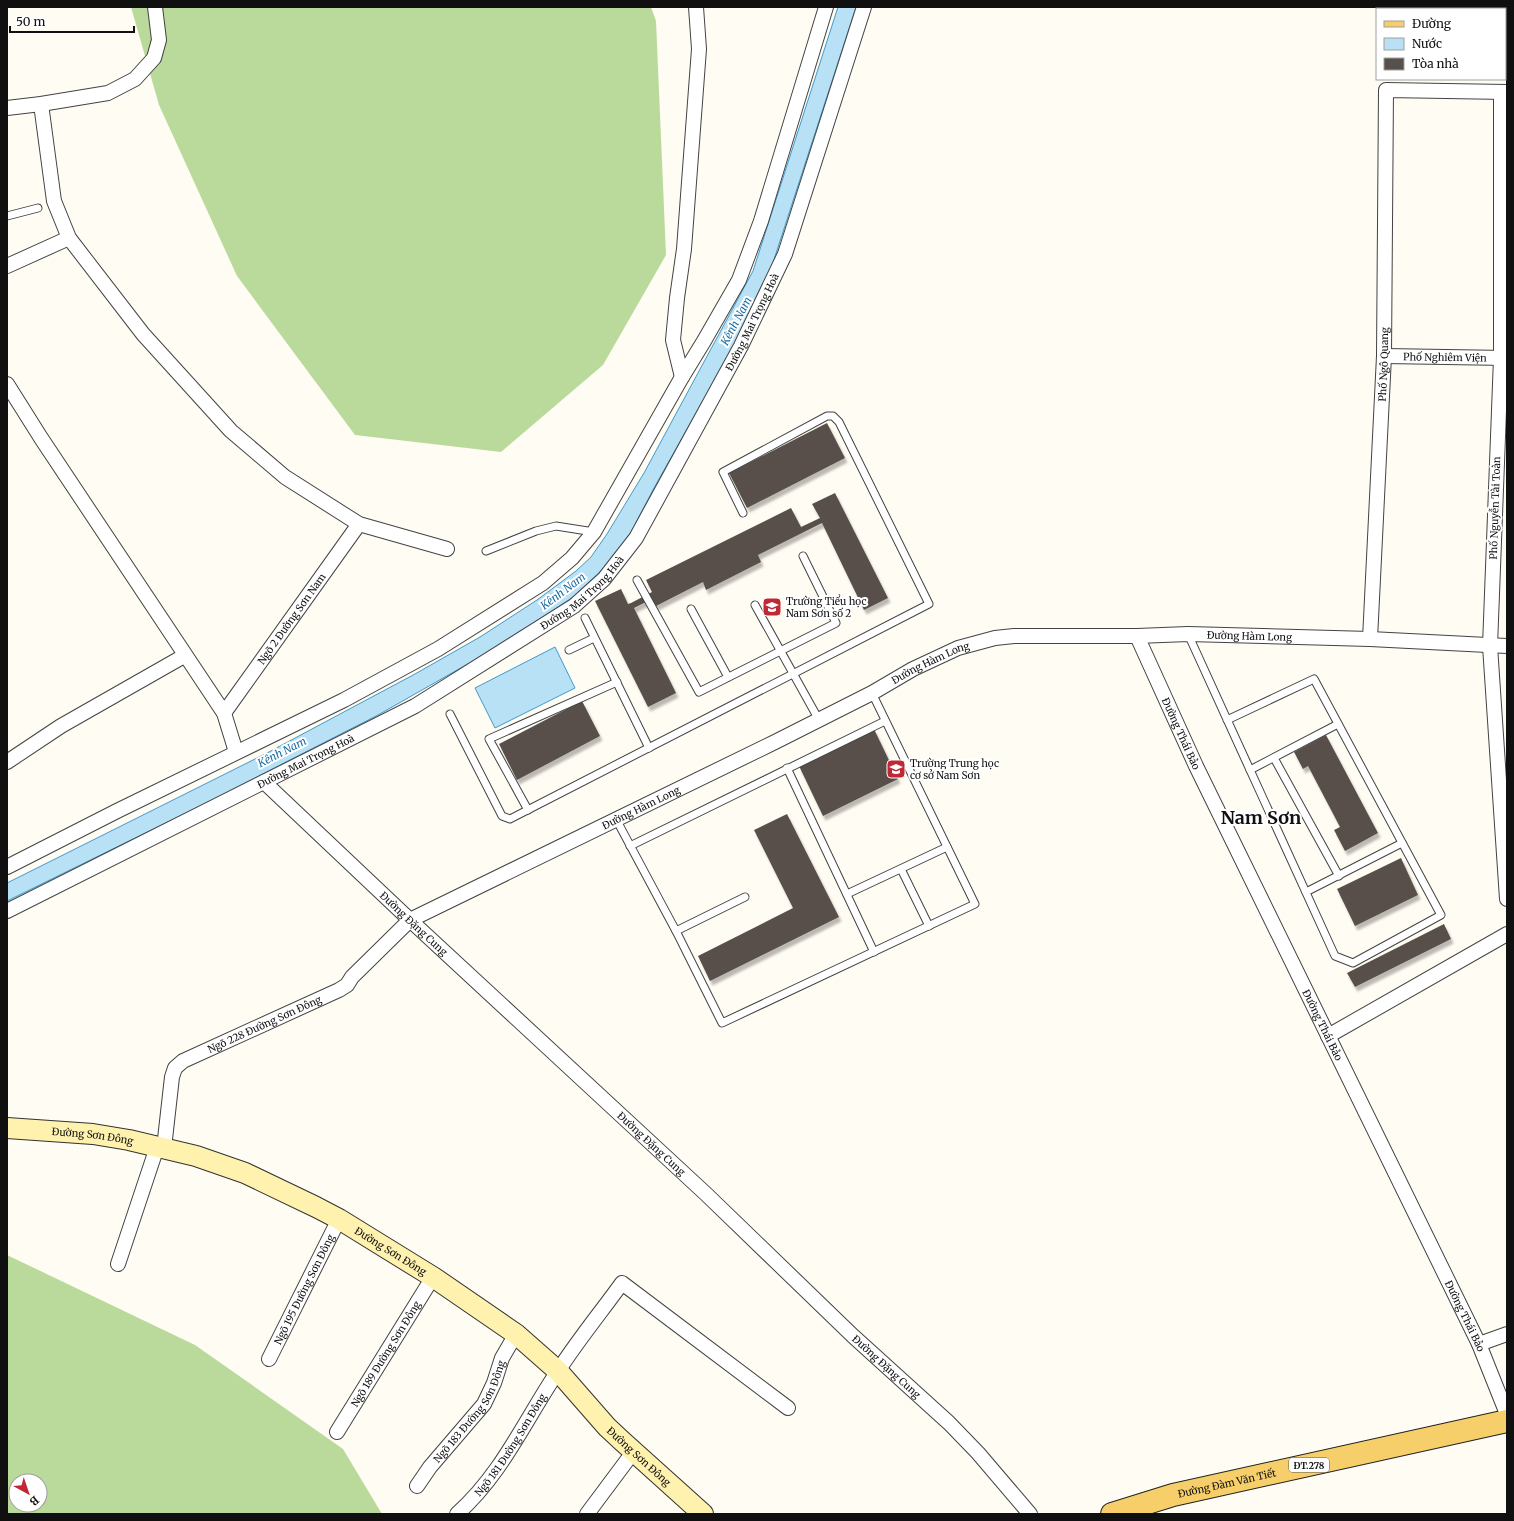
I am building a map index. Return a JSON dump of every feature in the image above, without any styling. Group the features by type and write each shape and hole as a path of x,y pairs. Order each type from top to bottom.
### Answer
{"main road":[{"name":"Đường Sơn Đông","path":"7,1128 93,1134 129,1140 196,1156 245,1173 339,1219 433,1277 516,1334 558,1370 607,1426 702,1514"},
{"name":"Đường Đàm Văn Tiết","path":"1112,1514 1173,1495 1507,1421"}],"street":[{"path":"7,108 108,93 136,78 154,58 156,52 159,40 155,7"},
{"path":"682,376 673,340 684,249 699,49 696,7"},
{"path":"7,867 236,752 344,700 438,649 555,574 572,558 594,532 682,376 728,301 739,280 761,221 826,7"},
{"name":"Đường Mai Trọng Hoà","path":"7,911 415,706 574,606 604,579 636,538 741,346 785,254 864,7"},
{"name":"Phố Ngô Quang","path":"1370,639 1384,356 1386,90 1504,92"},
{"name":"Phố Nguyễn Tài Toàn","path":"1504,92 1504,358 1490,646 1507,899"},
{"path":"41,104 54,201 69,238 143,334 232,431 285,477 359,524 447,549"},
{"path":"7,266 69,238"},
{"name":"Phố Nghiêm Viện","path":"1384,356 1504,358"},
{"path":"7,384 40,438 184,656 224,713 236,752"},
{"name":"Ngõ 2 Đường Sơn Nam","path":"224,713 359,524"},
{"name":"Đường Hàm Long","path":"410,920 819,720 872,693 913,669 958,648 995,638 1014,636 1137,636 1188,634 1370,639 1507,646"},
{"name":"Đường Thái Bảo","path":"1137,636 1196,766 1479,1344 1507,1414"},
{"path":"7,762 61,726 184,656"},
{"name":"Đường Đặng Cung","path":"264,782 410,920 706,1194 853,1336 949,1423 978,1453 1030,1514"},
{"name":"Ngõ 228 Đường Sơn Đông","path":"161,1148 172,1077 175,1068 183,1061 339,990 410,920"},
{"path":"1328,1036 1507,934"},
{"path":"118,1264 161,1148"},
{"name":"Ngõ 195 Đường Sơn Đông","path":"269,1359 339,1219"},
{"name":"Ngõ 189 Đường Sơn Đông","path":"337,1432 433,1277"},
{"name":"Ngõ 181 Đường Sơn Đông","path":"457,1514 468,1504 505,1458 558,1370 622,1282 788,1408"},
{"name":"Ngõ 183 Đường Sơn Đông","path":"417,1486 430,1467 484,1404 494,1383 502,1358 516,1334"},
{"path":"1479,1344 1507,1334"},
{"path":"587,1514 634,1451"}],"lane":[{"path":"7,216 38,208"},
{"path":"450,714 502,816 510,819 929,604 839,422 833,416 827,416 723,472 743,513"},
{"path":"486,551 536,531 556,526 594,532"},
{"path":"637,580 699,692 836,623 803,556"},
{"path":"755,605 819,720"},
{"path":"691,608 728,677"},
{"path":"585,618 649,748"},
{"path":"1188,634 1227,720 1335,956 1353,963 1442,915 1314,679 1227,720"},
{"path":"569,650 594,638"},
{"path":"528,810 489,739 617,682"},
{"path":"616,819 676,931 722,1023 975,904 872,693"},
{"path":"630,846 885,721"},
{"path":"1250,770 1338,724"},
{"path":"1274,758 1339,876"},
{"path":"787,768 874,952"},
{"path":"1306,892 1402,843"},
{"path":"847,894 947,847"},
{"path":"901,869 929,926"},
{"path":"676,931 745,897"}],"green space":[{"path":"131,7 651,7 656,21 666,255 603,365 501,452 355,435 237,276 159,105"},
{"path":"7,1255 195,1345 343,1449 382,1514 7,1514"}],"water":[{"name":"Kênh Nam","path":"838,7 856,7 769,275 743,329 654,488 629,536 604,568 573,597 487,653 378,715 196,808 7,901 7,883 267,753 415,674 480,637 537,600 576,571 591,557 607,534 644,473 753,271"},
{"path":"555,647 575,688 495,728 475,688"}],"building":[{"path":"827,423 845,458 747,508 729,473"},
{"path":"835,493 888,598 864,610 822,523 758,555 761,562 706,590 703,582 656,606 652,599 634,608 676,693 648,707 595,601 621,589 628,604 631,603 652,592 646,580 791,508 801,527 820,518 812,504"},
{"path":"582,701 600,736 517,780 499,744"},
{"path":"874,729 898,779 823,816 799,766"},
{"path":"1326,735 1378,833 1345,851 1334,830 1340,827 1308,766 1303,769 1294,752"},
{"path":"787,814 839,917 710,981 698,956 793,908 754,830"},
{"path":"1401,858 1418,895 1355,926 1337,889"},
{"path":"1444,924 1451,939 1355,987 1347,973"}],"place":[{"name":"Trường Tiểu học Nam Sơn số 2","path":"772,607"},
{"name":"Trường Trung học cơ sở Nam Sơn","path":"896,769"}],"district":[{"name":"Nam Sơn","path":"1261,817"}]}
